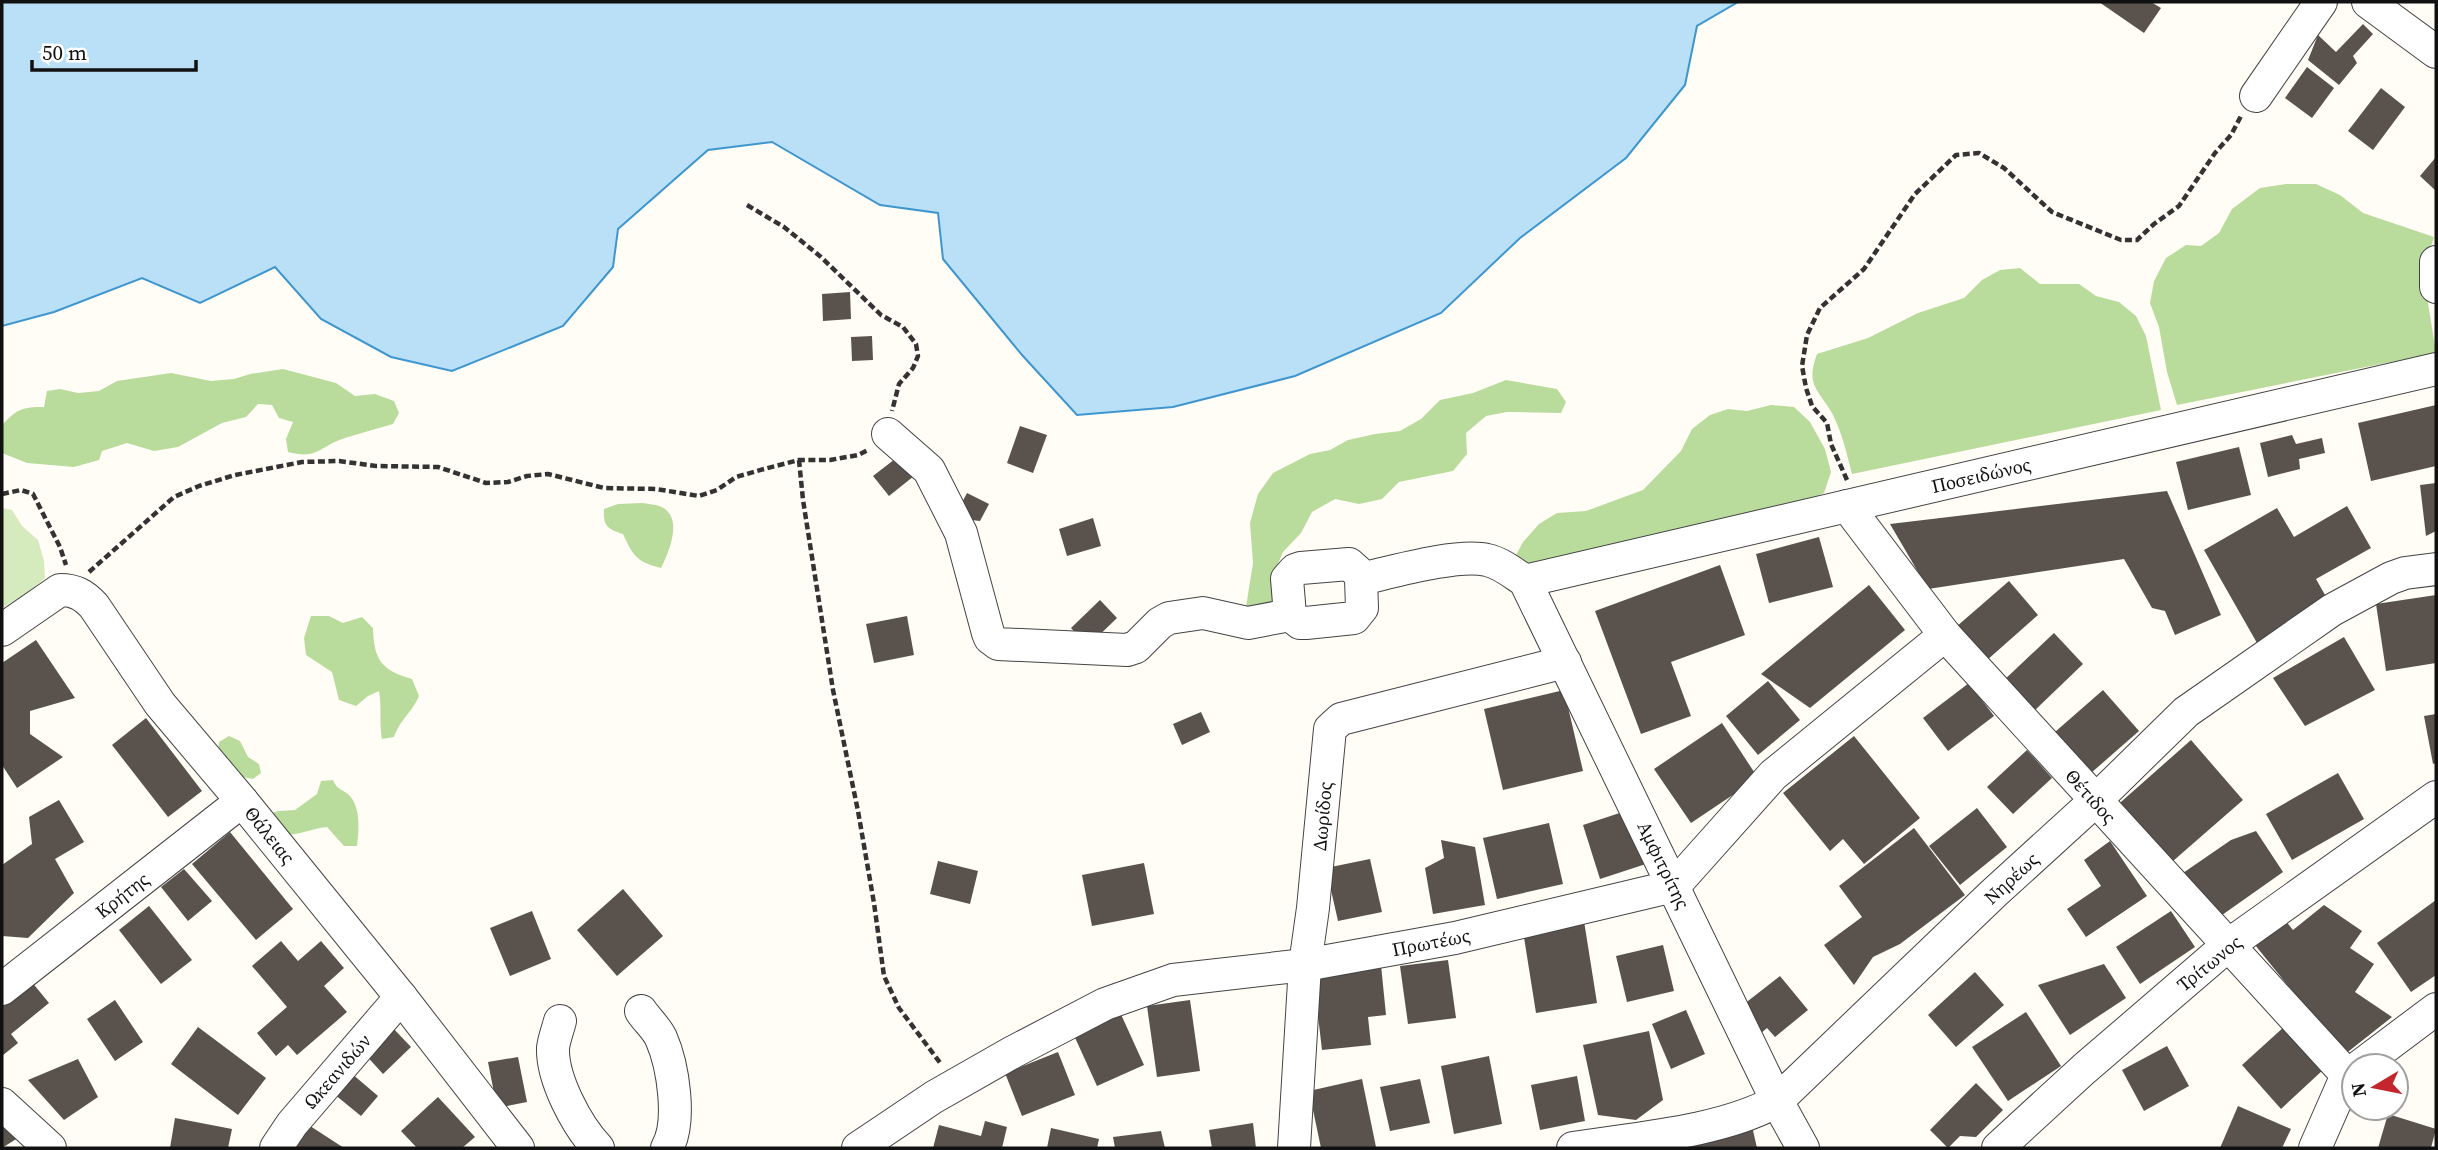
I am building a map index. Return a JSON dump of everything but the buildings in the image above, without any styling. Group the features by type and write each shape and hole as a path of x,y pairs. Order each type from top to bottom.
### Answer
{"street":[{"path":"2256,96 2321,2"},
{"path":"2368,2 2436,52"},
{"path":"2436,262 2436,287"},
{"name":"Ποσειδώνος","path":"1525,581 2436,369"},
{"path":"888,434 929,470 961,533 988,633 998,644 1132,649 1169,618 1203,613 1248,623 1290,615"},
{"name":"Θέτιδος","path":"1847,506 1945,635 2227,946 2340,1056"},
{"path":"1361,579 1462,558 1497,562 1525,581"},
{"path":"1349,564 1359,573 1361,579 1362,608 1354,618 1300,623 1290,615 1286,586 1287,579 1295,570 1349,564"},
{"name":"Νηρέως","path":"1573,1148 1697,1128 1755,1114 1777,1101 2186,712 2332,610 2391,578 2436,569"},
{"name":"Αμφιτρίτης","path":"1525,581 1777,1101 1803,1148"},
{"path":"2,630 60,590 71,590"},
{"name":"Θάλειας","path":"71,590 85,596 94,606 160,704 401,997 518,1148"},
{"path":"1674,886 1773,775 1945,635"},
{"name":"Δωρίδος","path":"1294,1148 1305,965 1329,733 1333,724 1341,719 1565,662"},
{"name":"Τρίτωνος","path":"1998,1148 2084,1069 2227,946 2436,797"},
{"name":"Κρήτης","path":"2,989 242,801"},
{"name":"Πρωτέως","path":"858,1148 957,1084 1105,1004 1172,980 1305,965 1455,938 1674,886"},
{"name":"Ωκεανιδών","path":"276,1148 292,1124 401,997"},
{"path":"2378,1052 2436,1009"},
{"path":"641,1011 660,1036 675,1094 671,1141 667,1148"},
{"path":"560,1021 553,1048 560,1083 571,1111 586,1136 598,1148"},
{"path":"2315,1148 2340,1098"},
{"path":"2,1104 50,1148"}],"path":[{"path":"1847,506 1847,482 1831,444 1827,423 1812,406 1806,388 1802,366 1807,335 1820,308 1864,269 1915,194 1956,155 1979,153 2004,168 2052,212 2121,240 2137,240 2179,206 2256,96"},
{"path":"71,590 174,497 223,479 302,462 340,461 376,466 438,467 486,483 508,482 527,476 548,474 604,488 656,489 699,496 717,490 736,477 799,460 830,460 858,455 880,446 892,427 892,406 899,384 913,368 918,356 916,344 903,327 881,314 841,274 770,218 747,205"},
{"path":"799,460 833,690 860,824 884,976 899,1008 957,1084"},
{"path":"2,494 21,490 33,494 60,547 71,590"}],"green space":[{"path":"2286,184 2316,184 2340,195 2363,213 2434,237 2426,262 2425,284 2436,353 2177,405 2167,372 2159,327 2150,303 2154,281 2166,258 2186,245 2201,246 2219,233 2232,209 2260,188"},
{"path":"2020,268 2040,284 2079,284 2096,296 2119,302 2136,316 2146,336 2161,410 1852,474 1836,422 1813,381 1817,354 1868,338 1918,313 1964,298 1982,280 2000,270"},
{"path":"283,369 336,383 355,396 375,394 394,401 399,413 393,424 345,438 306,454 288,452 286,439 293,422 279,418 272,405 258,404 246,417 222,423 178,447 154,451 127,443 102,451 99,460 74,467 27,463 2,453 2,425 20,410 44,407 47,391 99,391 117,381 171,373 211,381"},
{"path":"1506,380 1557,389 1566,402 1561,413 1507,412 1486,416 1466,433 1467,454 1453,471 1399,482 1382,499 1359,504 1335,499 1312,512 1301,533 1283,552 1275,571 1277,594 1273,606 1257,609 1246,607 1253,563 1250,523 1258,494 1273,473 1310,454 1330,450 1348,440 1400,431 1421,419 1440,400 1473,393"},
{"path":"1771,405 1794,407 1810,422 1825,449 1831,472 1824,493 1789,509 1550,566 1528,564 1515,557 1523,542 1539,524 1557,513 1586,511 1643,490 1681,451 1692,429 1710,415 1728,409 1747,411"},
{"path":"642,503 659,506 671,517 673,534 661,568 637,557 623,534 605,523 604,509 618,504"},
{"path":"2,508 12,510 22,526 38,540 45,578 26,594 2,608"},
{"path":"311,616 329,616 343,623 362,617 373,628 375,648 381,662 393,672 412,679 419,696 394,737 382,739 379,691 356,706 339,700 332,672 306,655 304,638"},
{"path":"229,736 240,741 248,757 259,764 261,773 253,779 237,776 217,757 219,742"},
{"path":"333,780 356,806 359,826 357,846 344,846 327,827 297,834 278,834 264,815 295,810 317,794 321,781"}],"water":[{"path":"2,2 1738,2 1697,26 1685,85 1626,158 1520,238 1441,313 1295,376 1173,407 1077,415 1022,355 943,259 938,213 880,205 772,142 708,150 618,229 613,267 563,326 452,371 391,357 321,319 275,267 200,303 142,278 54,312 2,326"}]}
